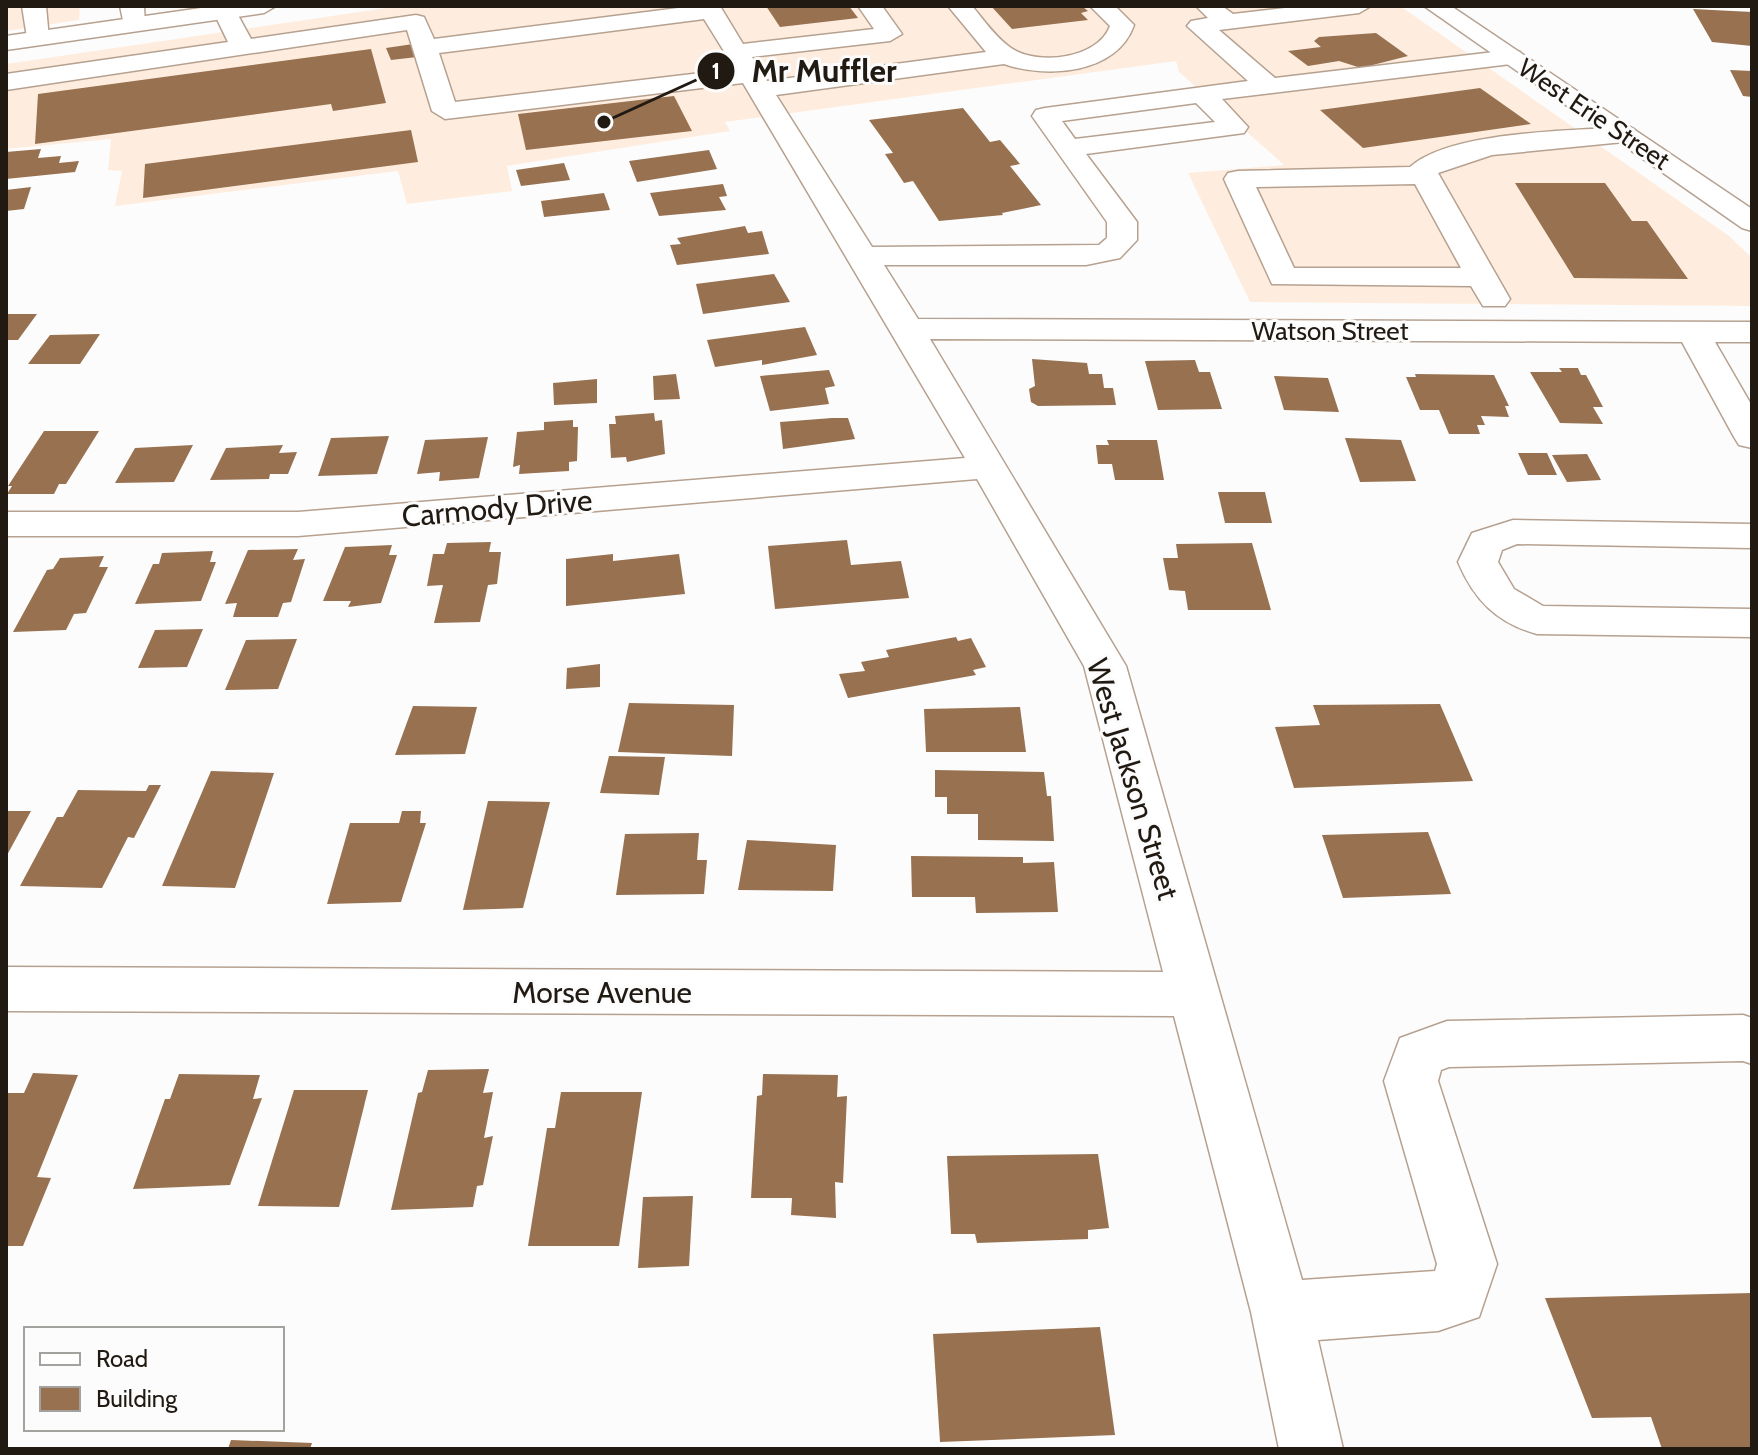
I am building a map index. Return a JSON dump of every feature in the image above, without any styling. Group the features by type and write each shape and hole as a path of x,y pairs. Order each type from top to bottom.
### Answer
{"street":[{"path":"34,6 37,39"},
{"path":"6,43 37,39 132,15 264,6"},
{"path":"748,72 890,34 870,6"},
{"path":"960,6 1008,56"},
{"path":"6,82 243,47 413,14 445,111 748,72 1008,56 1059,63 1109,50 1121,35 1122,25 1102,6"},
{"path":"1269,86 1199,26 1218,14 1358,6"},
{"name":"West Erie Street","path":"1436,6 1752,222"},
{"path":"424,48 578,16 709,8"},
{"name":"West Jackson Street","path":"709,8 908,329 1105,666 1197,994 1281,1312 1311,1449"},
{"path":"225,11 243,47"},
{"path":"862,256 1086,256 1109,252 1122,240 1122,222 1045,116 1511,57"},
{"path":"1068,148 1235,127 1202,94"},
{"path":"1514,332 1422,170 1441,158 1624,135"},
{"path":"1425,175 1238,179 1283,277 1482,277"},
{"name":"Watson Street","path":"908,329 1752,332"},
{"path":"1693,332 1752,437"},
{"name":"Carmody Drive","path":"6,524 298,524 987,467"},
{"path":"1752,536 1513,532 1486,542 1478,562 1489,590 1507,606 1537,620 1752,623"},
{"name":"Morse Avenue","path":"6,989 1197,994"},
{"path":"1281,1312 1438,1301 1458,1296 1467,1264 1411,1081 1419,1055 1447,1044 1743,1038 1752,1041"}],"shaded area":[{"path":"6,6 80,6 79,20 6,31"},
{"path":"400,6 1400,6 1729,236 1752,258 1752,306 1250,302 1188,173 1284,165 1179,72 1176,61 725,122 730,131 507,166 512,191 407,204 398,171 115,206 122,171 108,170 111,139 6,149 6,64"}],"building":[{"path":"766,6 849,6 858,18 780,27"},
{"path":"991,6 1082,6 1088,11 1081,13 1088,20 1012,29"},
{"path":"1693,9 1752,12 1752,46 1712,42"},
{"path":"1376,33 1408,56 1361,68 1339,61 1308,66 1288,51 1321,47 1314,41 1319,37"},
{"path":"420,43 426,56 391,60 386,48"},
{"path":"371,49 386,103 333,111 331,104 35,144 38,94"},
{"path":"1730,70 1752,71 1752,97 1743,96"},
{"path":"1480,88 1531,124 1363,148 1320,110"},
{"path":"674,96 692,131 526,150 518,114"},
{"path":"963,108 990,142 1000,140 1020,164 1010,166 1041,205 1003,215 939,221 913,181 904,183 885,154 893,153 869,120"},
{"path":"411,130 418,162 143,198 145,164"},
{"path":"41,149 38,158 61,156 59,163 79,161 75,172 6,179 6,152"},
{"path":"709,150 717,169 637,182 629,161"},
{"path":"564,163 570,180 521,186 516,170"},
{"path":"1515,183 1605,183 1632,221 1647,221 1688,279 1574,278"},
{"path":"723,184 727,196 719,197 726,210 659,216 650,193"},
{"path":"31,187 24,209 6,211 6,190"},
{"path":"604,193 610,210 544,217 541,201"},
{"path":"745,226 748,233 762,231 769,254 677,265 670,245 681,244 677,238"},
{"path":"774,274 790,302 703,314 696,284"},
{"path":"6,314 37,314 18,340 6,340"},
{"path":"805,327 817,355 762,365 762,360 715,367 707,340"},
{"path":"100,334 80,364 28,364 50,335"},
{"path":"1032,359 1087,363 1089,374 1102,374 1104,388 1113,388 1116,405 1038,406 1031,402 1029,389 1035,386"},
{"path":"1195,360 1199,372 1210,372 1222,409 1158,410 1145,361"},
{"path":"1559,368 1578,368 1581,375 1586,375 1603,407 1593,407 1603,424 1560,423 1530,372 1562,372"},
{"path":"829,370 835,386 825,388 829,404 770,411 760,376"},
{"path":"676,374 680,399 654,400 653,376"},
{"path":"1415,374 1494,375 1509,406 1505,406 1509,417 1481,416 1485,425 1477,425 1480,434 1449,434 1439,410 1420,410 1406,377 1416,377"},
{"path":"1274,376 1328,378 1339,412 1284,410"},
{"path":"597,379 597,403 554,405 553,383"},
{"path":"654,413 655,421 662,420 665,454 627,462 626,457 611,458 609,424 616,424 615,416"},
{"path":"848,418 855,439 783,449 780,422"},
{"path":"573,420 573,427 578,427 577,461 569,462 569,471 519,474 520,465 513,467 517,432 544,430 544,422"},
{"path":"44,431 99,431 66,484 59,484 54,494 7,494 12,486 8,486"},
{"path":"389,436 377,474 318,476 331,438"},
{"path":"488,437 479,478 439,481 440,472 417,474 425,440"},
{"path":"1345,438 1401,440 1416,481 1360,482"},
{"path":"1107,440 1157,440 1164,480 1115,480 1112,464 1098,464 1096,445 1109,445"},
{"path":"193,445 174,482 115,483 135,448"},
{"path":"283,445 279,453 297,452 288,474 270,474 269,479 210,480 226,448"},
{"path":"1518,453 1547,453 1557,475 1528,475"},
{"path":"1587,454 1601,480 1567,482 1552,455"},
{"path":"1218,492 1265,492 1272,523 1225,523"},
{"path":"847,540 851,565 901,561 909,598 775,609 768,546"},
{"path":"491,542 489,552 501,552 497,584 488,585 480,622 434,623 443,585 427,586 433,554 444,554 447,543"},
{"path":"1252,543 1271,610 1188,610 1185,591 1169,590 1163,558 1178,558 1176,544"},
{"path":"392,545 389,555 397,555 381,603 348,607 351,601 323,601 345,547"},
{"path":"298,549 293,560 305,559 291,602 283,603 278,617 233,617 237,603 225,604 248,550"},
{"path":"213,551 210,562 216,562 201,601 135,604 153,564 159,564 162,553"},
{"path":"613,554 613,561 679,554 685,594 566,606 566,559"},
{"path":"104,556 99,567 108,567 86,613 74,614 66,630 13,632 47,570 53,569 60,558"},
{"path":"203,629 187,667 138,668 155,630"},
{"path":"956,637 958,641 971,638 986,667 973,670 976,675 848,698 839,674 865,671 861,662 889,657 886,650"},
{"path":"297,639 278,689 225,690 246,640"},
{"path":"600,664 600,687 566,689 567,668"},
{"path":"629,703 734,705 732,756 618,752"},
{"path":"1440,704 1473,781 1294,788 1275,727 1320,725 1313,705"},
{"path":"413,706 477,707 465,754 395,755"},
{"path":"1020,707 1026,752 926,752 924,709"},
{"path":"609,756 665,757 659,795 600,793"},
{"path":"935,770 1044,772 1047,796 1051,796 1054,841 978,840 978,814 947,814 947,797 935,797"},
{"path":"211,771 274,773 235,888 162,886"},
{"path":"149,785 161,785 134,838 128,837 102,888 20,886 57,817 63,817 78,790 146,791"},
{"path":"488,801 550,802 523,908 463,910"},
{"path":"6,811 31,811 6,857"},
{"path":"402,811 421,811 420,823 426,823 401,902 327,904 350,823 399,823"},
{"path":"1428,832 1451,894 1343,898 1322,835"},
{"path":"699,833 697,860 707,860 704,894 616,895 625,834"},
{"path":"747,840 836,845 833,891 738,890"},
{"path":"911,856 1023,857 1023,863 1054,862 1058,912 976,913 975,897 912,897"},
{"path":"489,1069 483,1093 493,1092 484,1138 493,1136 483,1185 477,1186 473,1207 391,1210 418,1093 422,1092 428,1070"},
{"path":"33,1073 78,1075 37,1177 51,1178 23,1246 6,1246 6,1093 24,1093"},
{"path":"179,1074 260,1075 253,1099 262,1098 230,1185 133,1189 165,1099 170,1099"},
{"path":"763,1074 838,1075 837,1097 847,1096 843,1183 835,1182 836,1218 791,1215 792,1198 751,1198 757,1096 762,1095"},
{"path":"294,1090 368,1090 339,1207 258,1206"},
{"path":"561,1092 642,1092 619,1246 528,1246 547,1128 555,1128"},
{"path":"1098,1154 1109,1228 1088,1230 1088,1239 977,1243 975,1234 951,1234 947,1156"},
{"path":"693,1196 689,1266 638,1268 643,1197"},
{"path":"1752,1293 1752,1449 1662,1449 1651,1417 1592,1418 1545,1298"},
{"path":"1100,1327 1115,1435 940,1442 933,1334"},
{"path":"231,1440 312,1443 310,1449 228,1449"}],"place":[{"name":"Mr Muffler","path":"604,122"}]}
